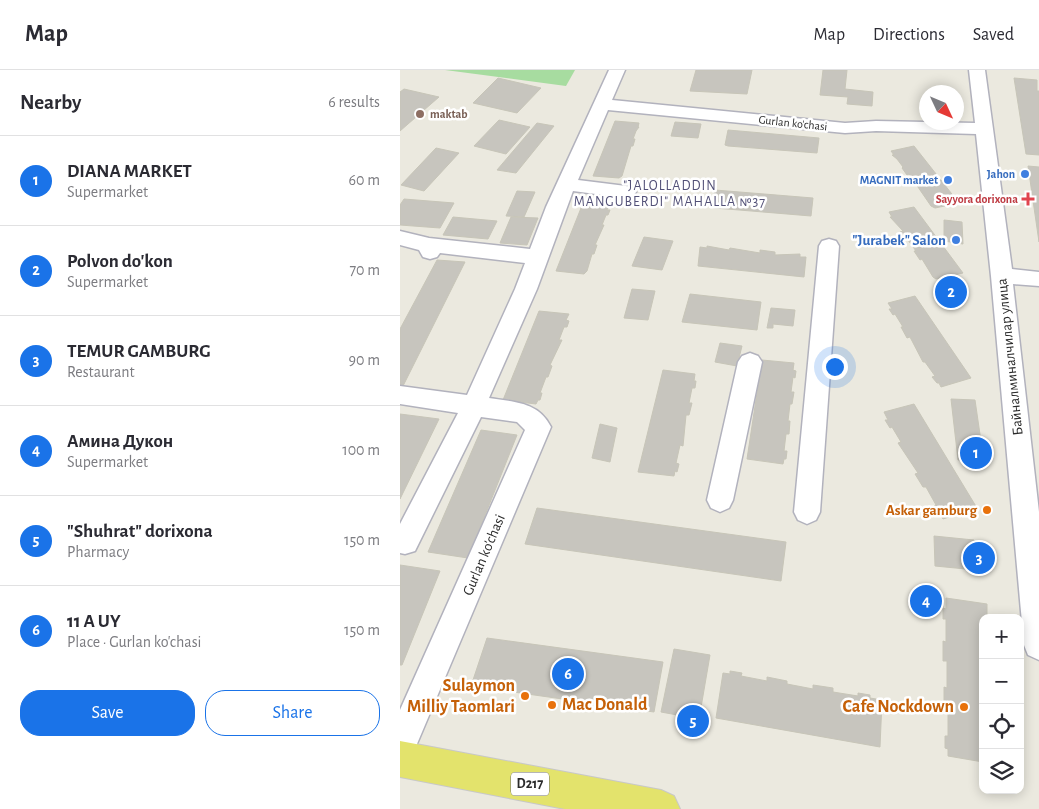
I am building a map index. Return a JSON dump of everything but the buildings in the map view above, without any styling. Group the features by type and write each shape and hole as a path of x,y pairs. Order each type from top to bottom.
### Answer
{"main road":[{"name":"D217","path":"400,759 661,809"}],"street":[{"path":"405,542 474,406 526,289 566,184 617,70"},
{"name":"Байналминалчилар улица","path":"977,70 1002,276 1029,451 1039,644"},
{"name":"Gurlan ko'chasi","path":"602,104 846,128 876,126 984,128"},
{"path":"566,184 626,192"},
{"path":"400,238 430,248 537,258"},
{"path":"807,512 829,246"},
{"path":"1002,276 1039,279"},
{"path":"720,500 750,362"},
{"name":"Gurlan ko'chasi","path":"400,395 523,413 539,427 400,747"}],"green space":[{"path":"445,70 575,70 566,86"}],"place":[{"name":"maktab","path":"420,114"},
{"name":"Jahon","path":"1025,174"},
{"name":"MAGNIT market","path":"948,180"},
{"name":"Sayyora dorixona","path":"1028,199"},
{"name":"\"Jurabek\" Salon","path":"956,240"},
{"name":"Polvon do'kon","path":"951,292"},
{"name":"DIANA MARKET","path":"976,453"},
{"name":"Askar gamburg","path":"987,510"},
{"name":"TEMUR GAMBURG","path":"979,558"},
{"name":"Амина Дукон","path":"926,601"},
{"name":"11 A UY","path":"568,674"},
{"name":"Sulaymon Milliy Taomlari","path":"525,696"},
{"name":"Mac Donald","path":"552,705"},
{"name":"Cafe Nockdown","path":"964,707"},
{"name":"\"Shuhrat\" dorixona","path":"693,721"}],"district":[{"name":"\"JALOLLADDIN MANGUBERDI\" MAHALLA №37","path":"670,194"}]}
